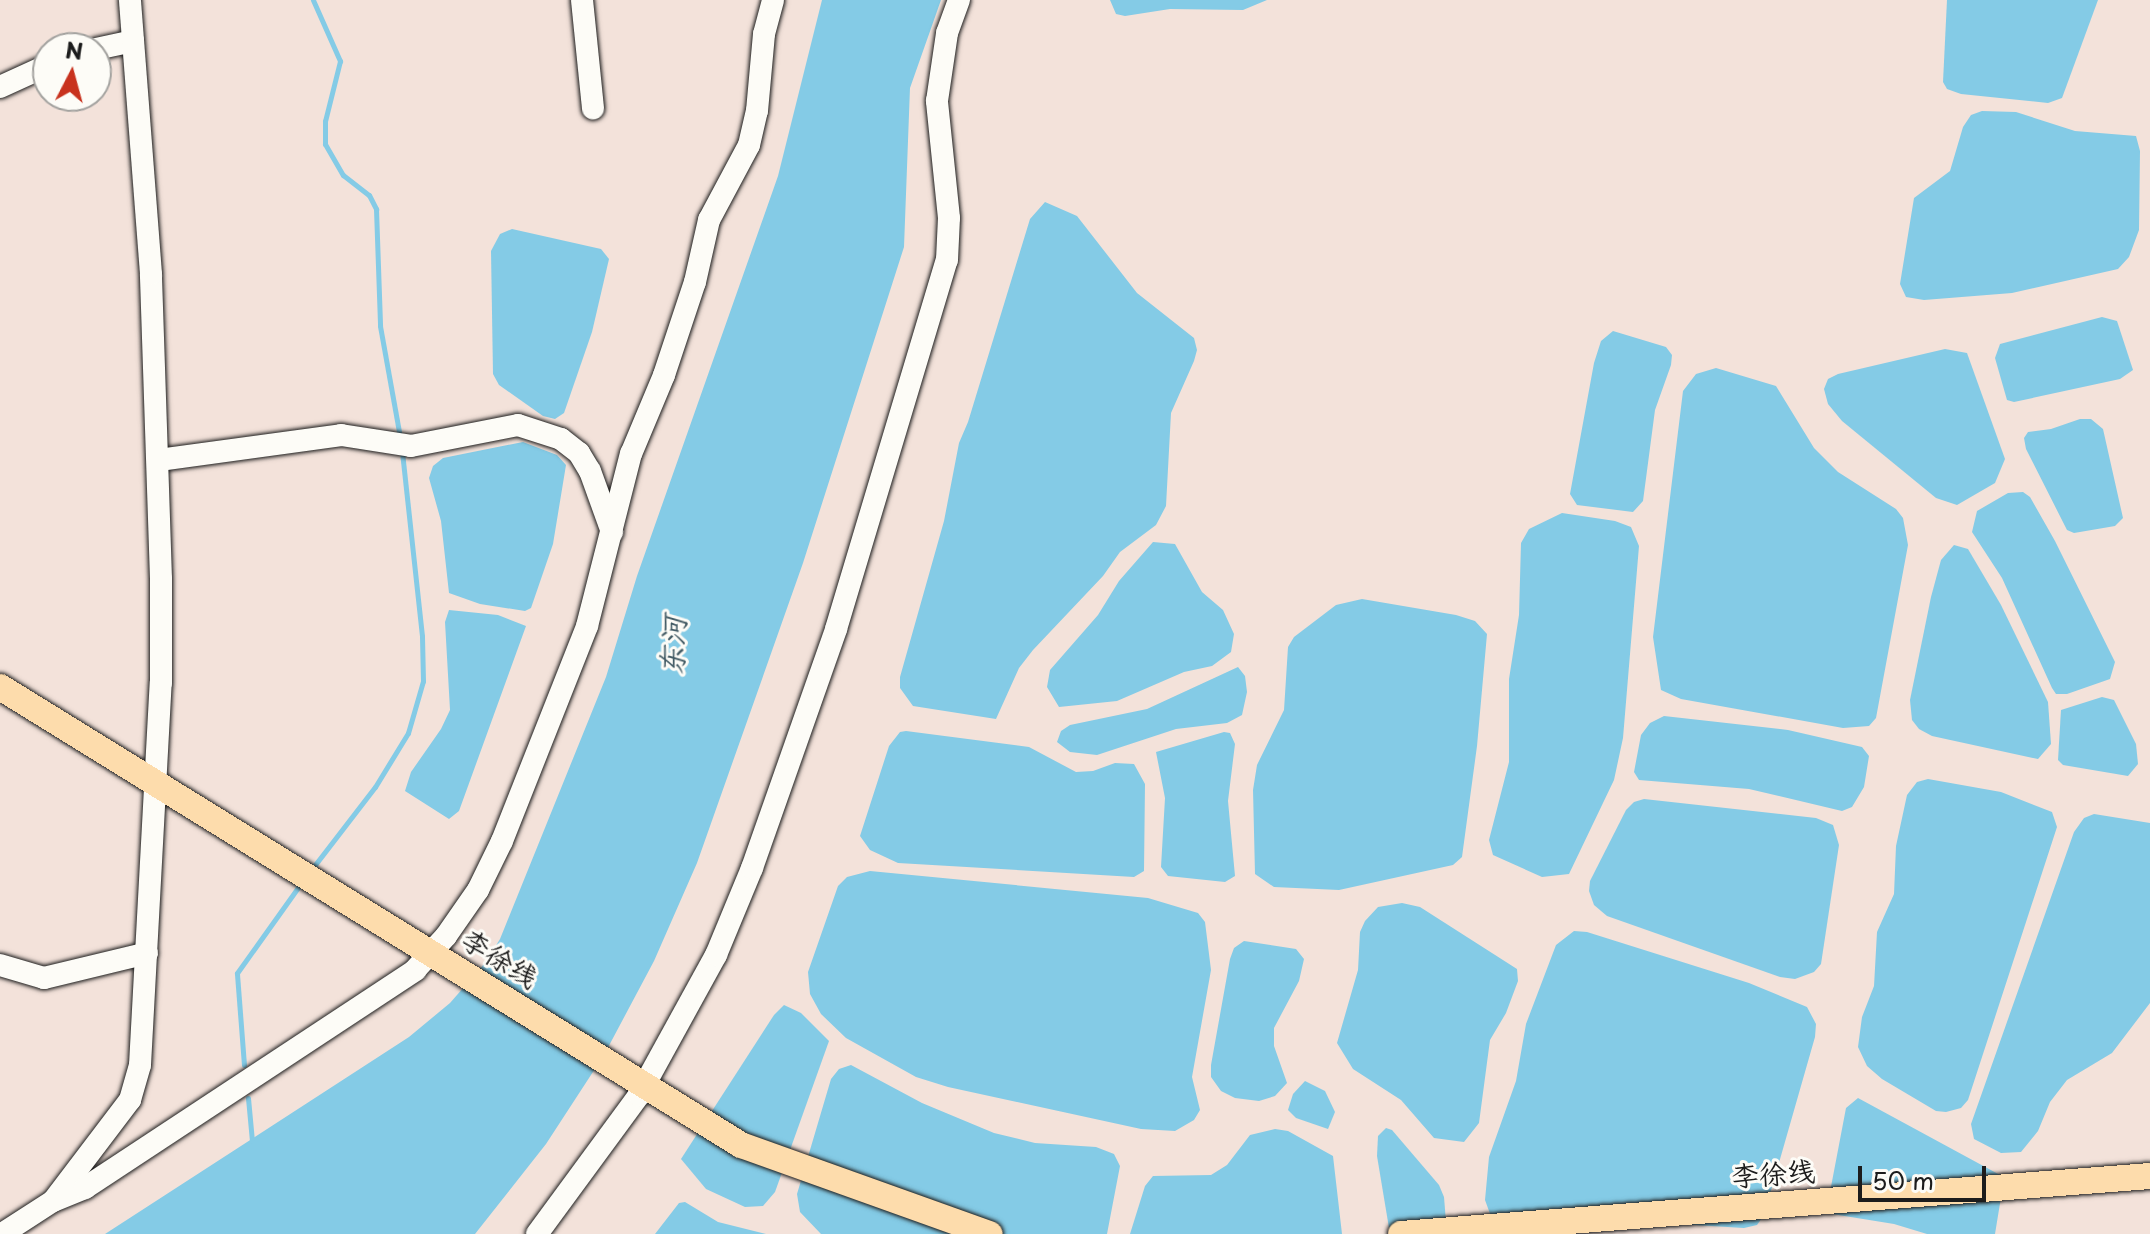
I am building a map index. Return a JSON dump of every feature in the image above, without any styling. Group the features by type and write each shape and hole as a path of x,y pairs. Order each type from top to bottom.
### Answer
{"main road":[{"name":"李徐线","path":"0,687 741,1145 990,1234"},
{"name":"李徐线","path":"1401,1234 2150,1176"}],"street":[{"path":"53,1201 130,1100 140,1065 161,683 159,460 151,274 130,0"},
{"path":"582,0 593,108"},
{"path":"2,1234 53,1201 85,1188 415,970 446,936 478,890 502,841 587,626 631,454 664,375 695,282 709,220 749,145 757,111 764,34 773,0"},
{"path":"537,1234 639,1095 716,955 752,868 836,629 947,260 949,218 937,101 947,33 959,0"},
{"path":"112,46 133,41"},
{"path":"0,87 32,72"},
{"path":"159,460 341,435 400,445 518,425 540,430 570,446 585,462 612,533"},
{"path":"0,965 44,978 147,953"}],"water":[{"name":"东河","path":"822,0 941,0 910,88 904,247 803,563 697,863 654,961 604,1055 546,1144 475,1234 105,1234 409,1037 450,1003 485,963 500,939 606,677 637,576 778,176"},
{"path":"1110,0 1267,0 1243,10 1170,9 1125,16 1116,14"},
{"path":"1947,0 2098,0 2062,98 2048,103 1961,94 1947,89 1943,82"},
{"path":"1982,111 2016,112 2075,131 2136,136 2140,151 2139,230 2129,257 2118,269 2012,293 1924,300 1906,297 1900,284 1914,198 1950,171 1963,127 1971,115"},
{"path":"1045,202 1077,216 1137,293 1194,338 1197,350 1194,361 1171,413 1166,506 1156,525 1120,552 1103,576 1033,650 1019,668 996,719 913,706 900,688 900,677 944,521 959,443 1030,219"},
{"path":"512,229 601,249 609,259 592,332 564,413 555,419 543,416 499,385 493,374 491,251 500,234"},
{"path":"2102,317 2117,321 2133,370 2120,379 2014,402 2007,400 1995,358 2000,344"},
{"path":"1613,331 1666,347 1672,355 1655,410 1643,501 1633,512 1577,505 1570,494 1594,363 1601,341"},
{"path":"1945,349 1967,353 2005,459 1995,483 1957,505 1936,498 1842,421 1828,404 1824,389 1828,379 1838,374"},
{"path":"1716,368 1776,386 1814,448 1838,472 1896,509 1903,518 1908,545 1876,718 1869,726 1843,728 1681,699 1661,690 1653,637 1683,391 1696,374"},
{"path":"2080,419 2091,419 2103,429 2123,518 2115,526 2074,533 2067,530 2026,449 2024,438 2028,432 2051,429"},
{"path":"523,442 557,455 566,465 553,544 531,608 525,611 480,604 449,593 441,521 429,478 433,466 443,458"},
{"path":"2023,492 2030,497 2055,541 2115,662 2110,679 2067,694 2056,694 2052,688 2002,578 1972,532 1977,511 2008,493"},
{"path":"1562,513 1615,521 1631,527 1639,546 1623,738 1614,780 1569,874 1542,877 1493,855 1489,840 1509,762 1509,679 1519,615 1521,543 1529,529"},
{"path":"1153,542 1175,544 1202,592 1223,610 1234,634 1231,652 1212,666 1184,672 1117,701 1059,707 1047,687 1050,670 1098,615 1119,581"},
{"path":"1954,545 1968,549 2001,605 2048,702 2051,744 2038,759 1932,736 1919,729 1912,720 1910,700 1931,597 1941,560"},
{"path":"1362,599 1456,615 1475,621 1487,634 1477,746 1462,857 1453,865 1339,890 1274,887 1255,874 1253,790 1257,765 1284,710 1288,647 1294,637 1336,605"},
{"path":"449,610 498,615 526,626 459,811 449,819 405,791 411,772 441,729 450,710 445,622"},
{"path":"1238,667 1245,676 1247,692 1242,715 1227,723 1176,729 1097,755 1070,752 1057,742 1061,731 1070,725 1147,709"},
{"path":"2102,697 2114,700 2136,744 2138,764 2128,776 2063,765 2058,760 2061,710"},
{"path":"1664,716 1788,730 1862,747 1869,756 1864,787 1852,807 1842,811 1749,789 1639,780 1634,772 1641,735 1650,723"},
{"path":"900,732 1029,747 1076,772 1093,771 1115,763 1134,764 1145,784 1144,871 1134,877 898,863 870,850 860,836 889,746"},
{"path":"1224,732 1230,733 1235,744 1228,801 1235,876 1225,882 1168,876 1161,867 1165,798 1156,752"},
{"path":"1928,779 2001,792 2052,812 2057,827 1968,1100 1961,1108 1946,1112 1936,1111 1882,1079 1867,1066 1858,1047 1862,1017 1874,986 1877,932 1894,894 1896,846 1907,795 1917,782"},
{"path":"1644,799 1816,818 1833,825 1839,845 1821,964 1814,972 1795,979 1780,977 1607,916 1594,905 1589,891 1590,881 1626,810 1634,802"},
{"path":"2094,814 2150,823 2150,1003 2112,1053 2067,1080 2050,1102 2038,1131 2021,1152 2001,1153 1974,1139 1971,1124 2074,832 2084,818"},
{"path":"870,871 1148,898 1198,913 1205,922 1211,970 1192,1077 1200,1110 1194,1120 1175,1131 1141,1129 948,1087 916,1077 846,1038 821,1014 810,994 808,972 838,886 847,877"},
{"path":"1402,903 1420,907 1517,969 1518,981 1506,1013 1490,1040 1479,1123 1464,1142 1434,1138 1401,1100 1353,1069 1337,1043 1358,970 1360,932 1365,921 1378,907"},
{"path":"1574,931 1587,932 1749,983 1807,1007 1816,1024 1815,1037 1764,1215 1757,1225 1744,1228 1629,1221 1493,1222 1485,1200 1489,1157 1516,1081 1526,1024 1556,945"},
{"path":"1244,941 1296,949 1304,959 1299,981 1274,1028 1274,1046 1287,1083 1275,1096 1259,1101 1235,1098 1221,1091 1211,1077 1230,959 1234,948"},
{"path":"784,1005 801,1013 829,1041 775,1192 763,1206 745,1207 706,1189 681,1159 774,1015"},
{"path":"851,1065 922,1103 994,1133 1035,1143 1096,1147 1114,1154 1120,1166 1107,1234 821,1234 800,1212 797,1194 831,1079 839,1069"},
{"path":"1305,1081 1325,1091 1335,1112 1328,1129 1296,1118 1288,1110 1293,1094"},
{"path":"1858,1098 2000,1175 2003,1185 1995,1234 1927,1234 1894,1224 1826,1213 1846,1108"},
{"path":"1386,1128 1392,1130 1439,1185 1444,1197 1446,1222 1390,1234 1377,1156 1378,1136"},
{"path":"1275,1129 1288,1131 1333,1156 1342,1234 1130,1234 1145,1186 1153,1176 1211,1175 1227,1165 1250,1135"},
{"path":"685,1202 718,1222 766,1234 655,1234 679,1203"}],"waterway":[{"path":"313,0 340,61 325,121 325,144 343,175 369,195 376,209 380,326 400,437"},
{"path":"311,870 375,787 408,733 423,681 422,636 402,451"},
{"path":"244,1065 237,973 302,882"},
{"path":"248,1098 252,1141"}]}
